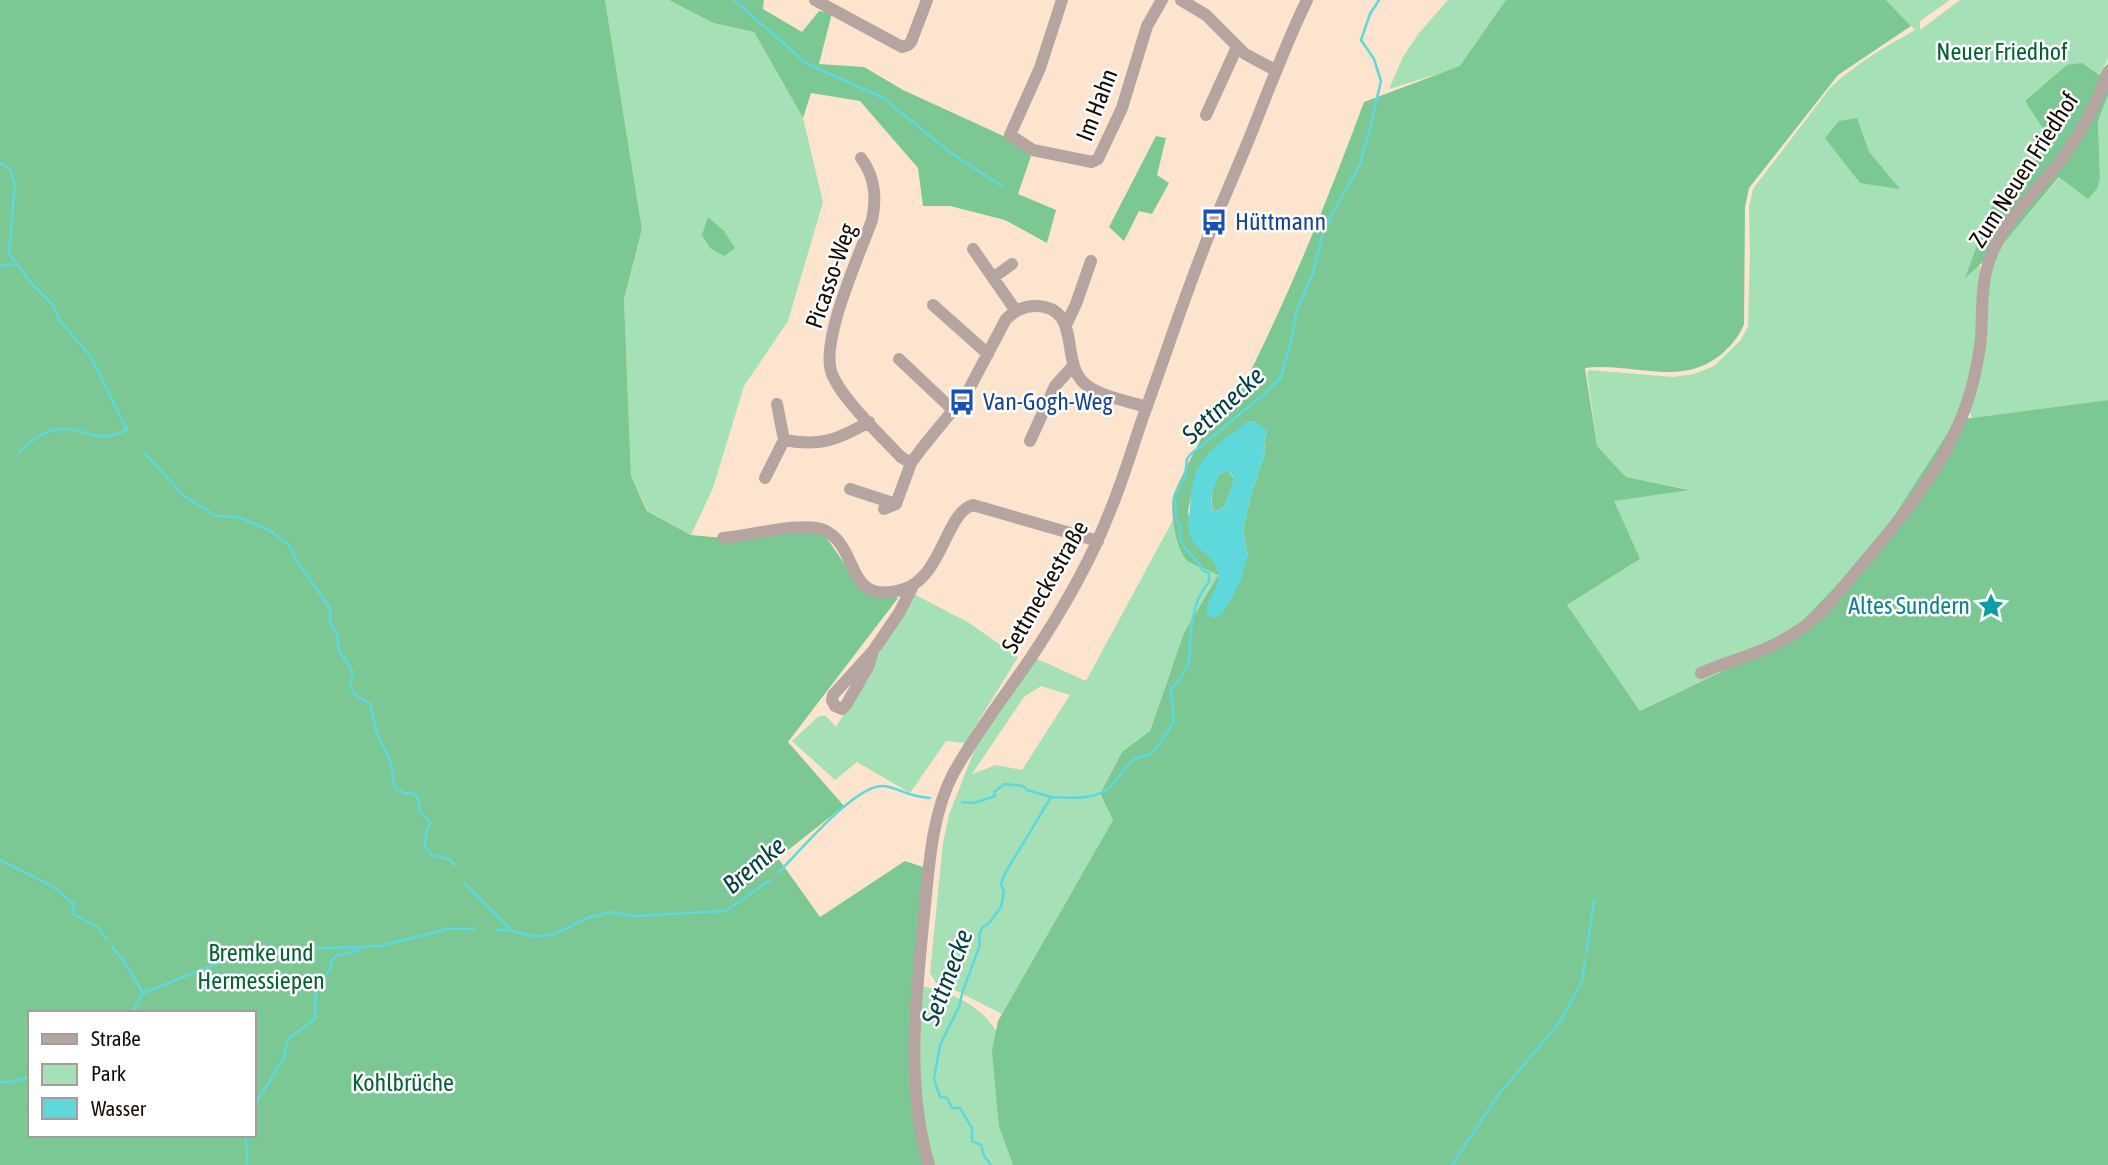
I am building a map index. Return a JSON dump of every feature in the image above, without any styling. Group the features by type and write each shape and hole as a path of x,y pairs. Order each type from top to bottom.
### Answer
{"street":[{"path":"815,0 902,47 911,42 927,0"},
{"name":"Im Hahn","path":"1062,0 1040,68 1010,135 1033,150 1092,162 1098,159 1118,118 1145,31 1162,0"},
{"path":"1181,0 1206,15 1252,59 1276,70"},
{"name":"Settmeckestraße","path":"929,1165 919,1119 915,1079 915,1032 929,869 943,800 953,776 979,733 1078,582 1098,541 1214,222 1307,0"},
{"path":"1206,115 1237,47"},
{"name":"Zum Neuen Friedhof","path":"1700,673 1776,643 1812,621 1893,530 1919,495 1956,428 1973,381 1980,341 1986,268 1996,245 2019,209 2078,134 2108,72"},
{"name":"Picasso-Weg","path":"861,158 873,181 876,205 832,331 828,360 838,387 901,457 911,463"},
{"path":"973,249 1016,311"},
{"path":"1066,325 1091,261"},
{"path":"993,277 1012,264"},
{"path":"933,305 988,354"},
{"path":"850,489 890,507 911,463 971,387 1006,319 1026,307 1042,306 1059,315 1069,333 1072,367 1083,383 1090,388 1147,407"},
{"path":"899,359 954,411"},
{"path":"1030,441 1055,386 1072,367"},
{"path":"765,478 784,440 777,404"},
{"path":"784,440 809,444 826,442 869,422"},
{"path":"723,538 804,527 822,529 838,542 865,587 878,592 906,589 914,584 937,558 962,510 973,505 1098,541"},
{"path":"873,651 899,613 914,584"}],"green space":[{"path":"0,0 605,0 642,229 624,299 631,476 647,511 691,535 723,538 799,532 824,534 861,588 898,598 788,742 844,806 778,858 820,917 905,861 929,869 911,1009 927,1165 0,1165"},
{"path":"605,0 669,0 713,23 754,32 803,118 823,202 788,321 744,386 713,488 691,535 648,511 631,476 624,299 642,229"},
{"path":"669,0 764,0 763,9 802,32 819,11 832,13 819,64 864,67 903,90 1010,139 1031,156 1018,194 1056,210 1047,243 1005,220 950,206 923,206 918,168 860,101 811,93 803,118 754,32 713,23"},
{"path":"1448,0 1507,0 1461,67 1389,89 1403,57 1419,33"},
{"path":"1506,0 1886,0 1911,26 1838,75 1749,188 1745,207 1744,324 1729,347 1710,362 1694,369 1676,372 1585,368 1597,446 1626,477 1689,490 1614,501 1640,559 1567,605 1640,711 1781,643 1876,544 1956,420 2108,400 2108,1165 1013,1165 999,1127 992,1051 998,1021 1113,820 1100,794 1122,752 1150,731 1184,633 1218,575 1184,557 1173,521 1173,497 1206,430 1230,408 1256,360 1306,251 1364,102 1460,66","holes":["1267,431 1265,452 1243,531 1248,556 1211,596 1218,586 1217,570 1188,511 1197,469"]},
{"name":"Neuer Friedhof","path":"1886,0 1950,0 1920,21 1920,30 1960,0 2108,0 2108,58 2054,145 2021,173 1967,276 1980,264 1973,363 1956,420 1876,544 1781,643 1640,711 1567,605 1640,559 1613,501 1686,489 1626,477 1597,446 1587,372 1590,370 1673,377 1694,374 1714,366 1740,341 1748,327 1749,207 1753,189 1830,88 1860,64 1915,30"},
{"path":"2082,63 2099,75 2108,63 2108,95 2098,121 2100,178 2097,189 2088,199 2059,177 2005,242 1965,278 1990,210 2021,173 2054,145 2025,101 2067,65"},
{"path":"2108,95 2108,400 1972,418 1969,409 1989,268 1995,251 2060,177 2100,178 2098,121"},
{"path":"1857,118 1869,152 1900,189 1860,183 1825,138 1839,121"},
{"path":"1156,136 1166,138 1157,175 1169,183 1152,214 1139,211 1124,241 1109,227"},
{"path":"708,217 724,231 735,248 724,256 710,248 702,235"},
{"path":"1228,471 1234,478 1225,506 1214,512 1212,497 1215,483 1219,474"},
{"path":"1173,520 1181,551 1218,575 1184,633 1150,731 1122,752 1100,794 1094,795 1100,795 1113,820 1002,1014 936,983 930,973 943,843 949,815 981,733 1035,658 1086,681","holes":["1041,686 1070,695 1022,770 996,765 972,774 1024,697"]},
{"path":"914,594 969,623 1018,657 965,743 946,741 910,793 857,762 835,780 792,741 819,716 826,716 836,727"},
{"path":"922,986 965,1001 982,1014 997,1032 999,1127 1013,1165 933,1165 922,1098"}],"water":[{"path":"1248,421 1255,421 1267,431 1265,452 1243,531 1248,556 1231,600 1222,613 1213,619 1207,614 1207,609 1217,584 1218,573 1213,561 1195,545 1189,533 1192,489 1197,470 1206,456","holes":["1228,471 1234,477 1225,506 1214,512 1212,497 1219,474"]}],"waterway":[{"path":"734,0 806,63 883,98 951,153 1003,187"},
{"name":"Settmecke","path":"991,1165 984,1156 981,1145 972,1141 972,1128 960,1108 952,1108 947,1098 940,1097 934,1079 940,1045 959,1007 980,945 982,928 1001,907 1004,892 1001,884 1004,875 1051,797 1093,796 1108,789 1132,761 1154,751 1174,722 1171,689 1188,665 1195,609 1209,582 1209,573 1202,570 1181,541 1181,527 1176,519 1175,495 1185,476 1187,459 1191,454 1281,377 1296,313 1313,273 1324,229 1360,164 1369,132 1381,81 1374,59 1361,40 1370,14 1379,0"},
{"path":"0,163 9,168 15,184 9,253 31,283 53,305 60,321 91,357 127,430 109,436 96,436 68,429 54,430 35,439 19,452"},
{"path":"0,266 14,264"},
{"path":"145,453 184,496 216,516 238,517 269,530 288,544 330,609 330,623 337,635 339,650 353,672 350,685 354,694 370,704 376,731 390,761 395,788 415,794 419,801 419,811 430,822 425,847 432,855 449,859 455,865"},
{"name":"Bremke","path":"962,802 974,803 995,796 994,792 1004,784 1023,786 1027,790 1051,797"},
{"name":"Bremke","path":"778,873 842,808 870,789 886,786 930,798"},
{"path":"0,860 52,886 74,904 73,914 99,928 106,939"},
{"name":"Bremke","path":"495,930 544,936 590,917 611,912 633,916 726,911 770,880"},
{"path":"465,884 509,928"},
{"path":"1586,954 1594,901"},
{"name":"Bremke","path":"133,1011 143,993 249,951 380,946 447,929 475,929"},
{"path":"112,947 143,993"},
{"path":"256,1103 282,1061 287,1040 315,1019 316,990 330,970 331,961 336,956 360,948"},
{"path":"1452,1165 1499,1094 1560,1022 1582,981 1585,960"},
{"name":"Bremke","path":"0,1082 28,1078"},
{"path":"246,1137 246,1165"}],"place":[{"name":"Hüttmann","path":"1214,222"},
{"name":"Van-Gogh-Weg","path":"962,402"},
{"name":"Altes Sundern","path":"1991,606"}],"park label":[{"name":"Bremke und Hermessiepen","path":"261,967"},
{"name":"Kohlbrüche","path":"403,1083"}]}
